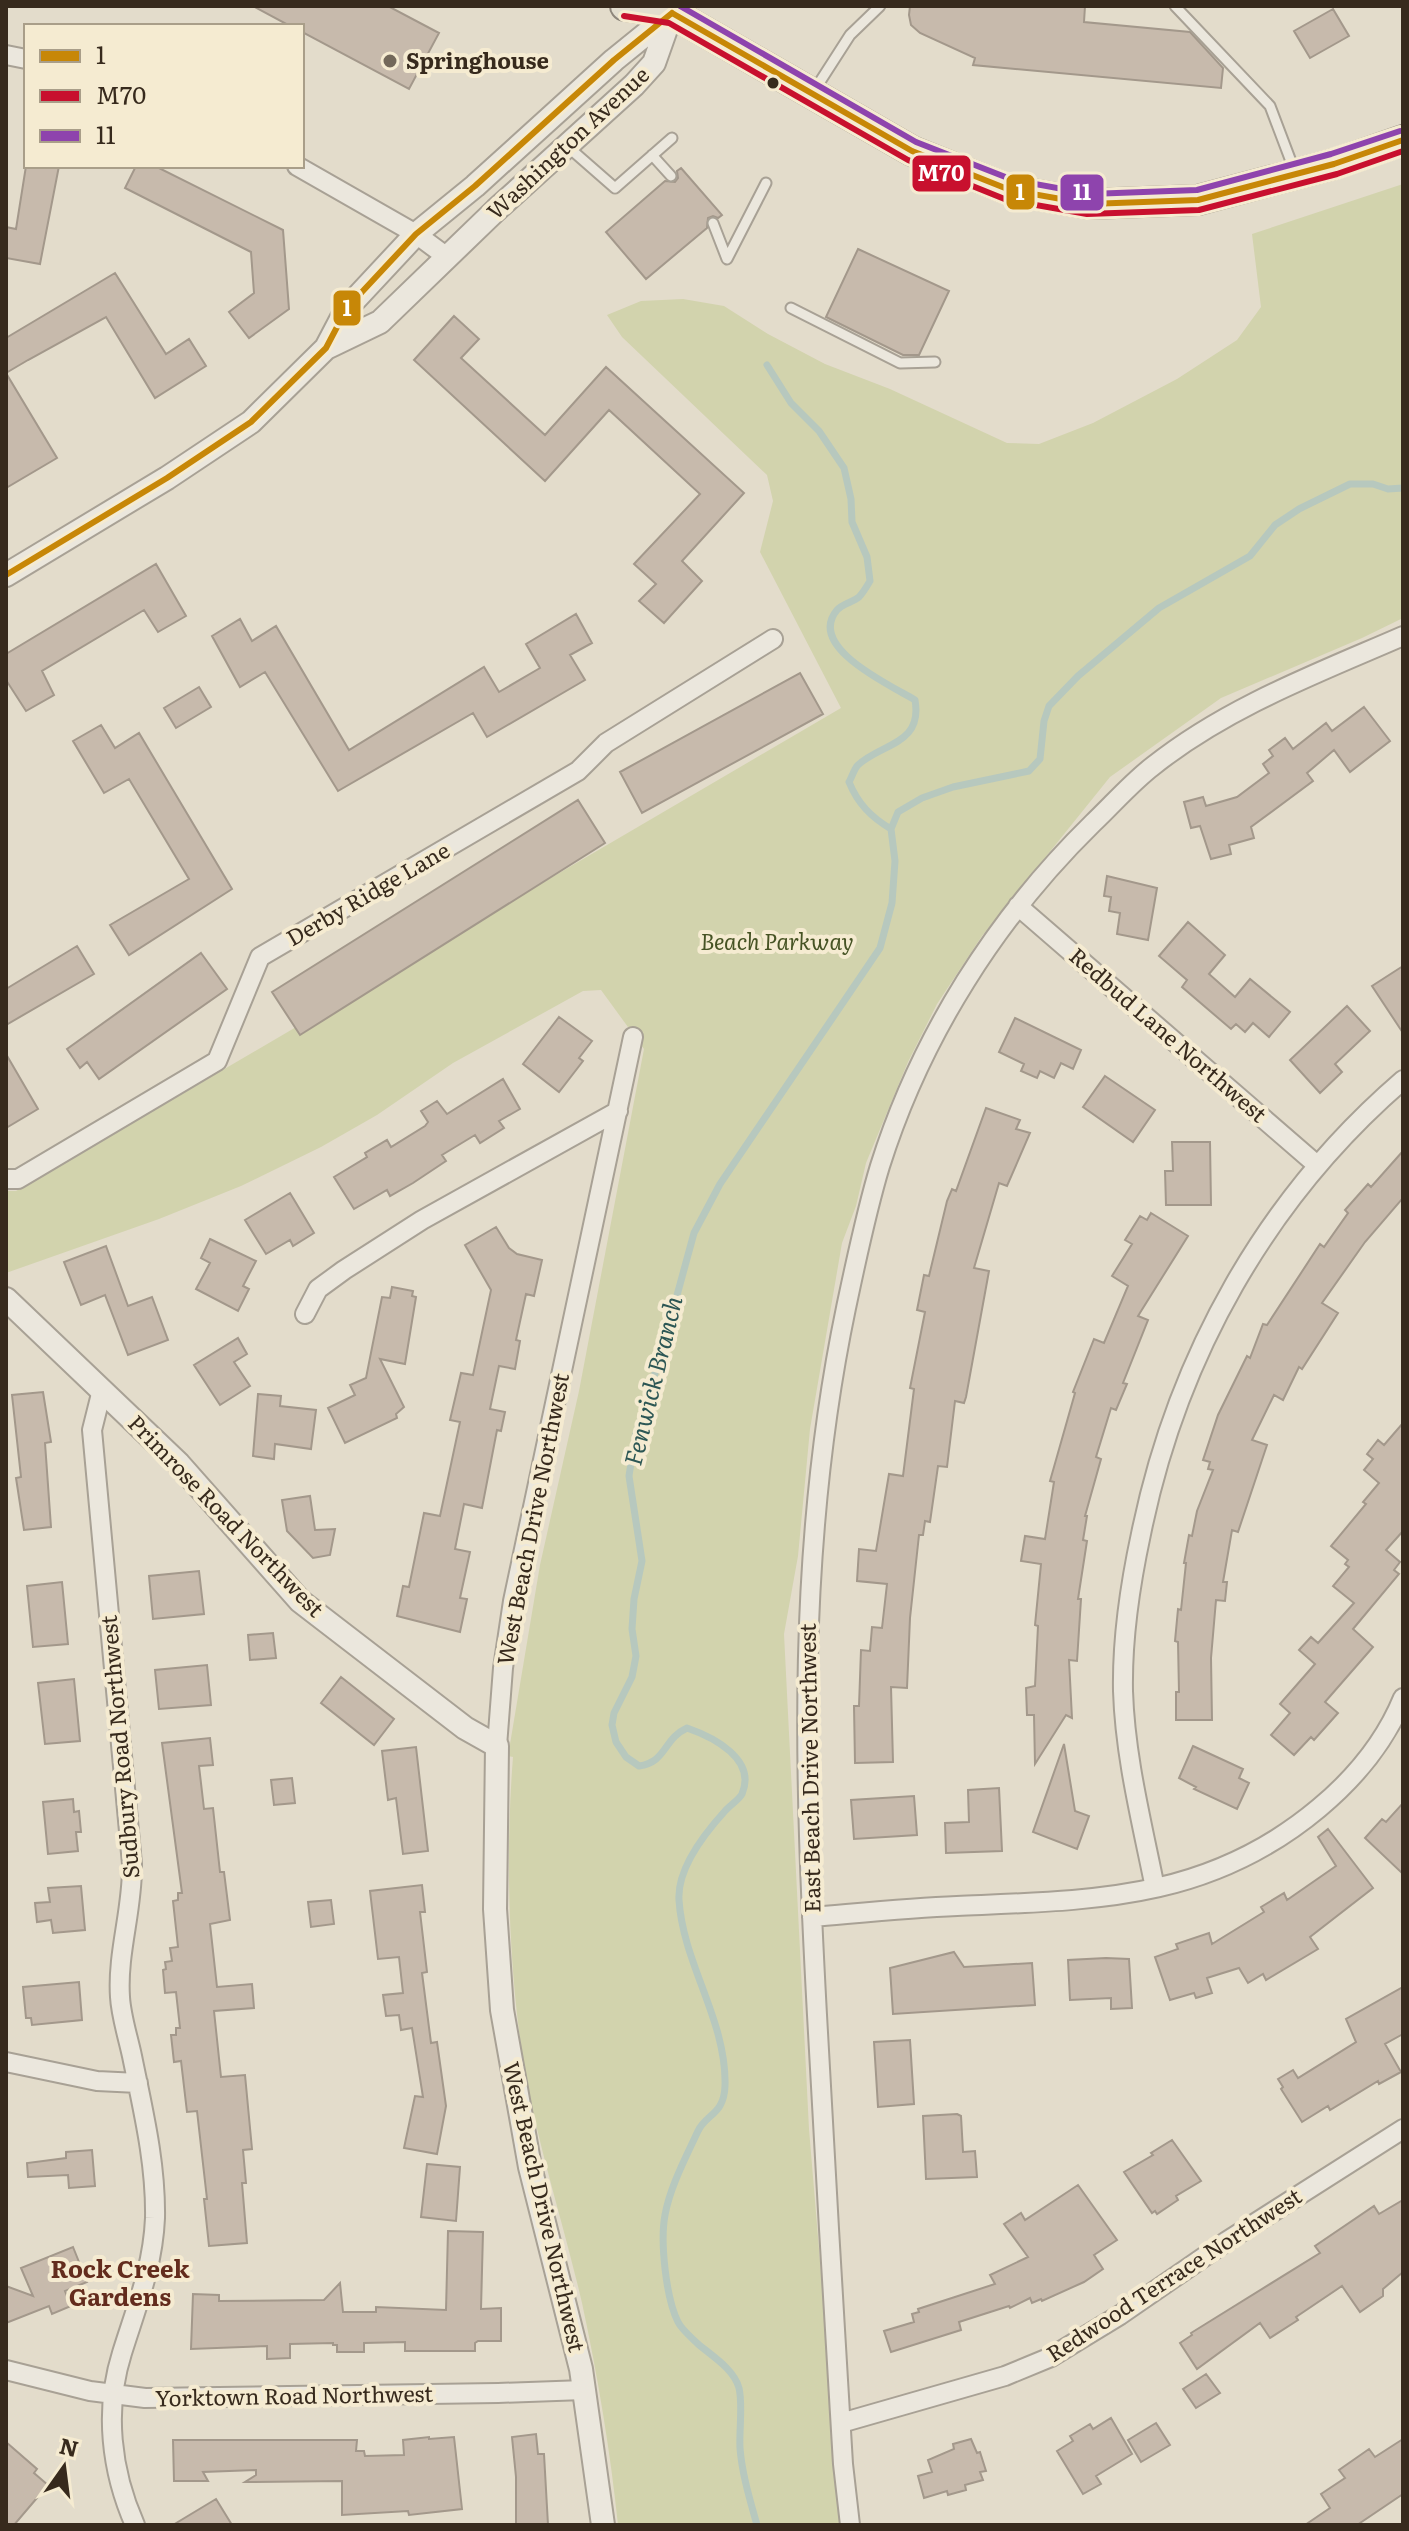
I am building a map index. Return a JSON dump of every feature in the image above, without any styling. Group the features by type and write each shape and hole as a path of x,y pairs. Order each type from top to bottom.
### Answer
{"main road":[{"path":"625,6 671,8 912,151 1010,190 1089,204 1198,200 1334,164 1403,140"}],"street":[{"name":"Washington Avenue","path":"326,348 380,322 654,63 671,8"},
{"name":"Washington Avenue","path":"6,575 167,478 251,422 326,348 347,308 416,234 475,186 671,8"},
{"path":"300,168 416,234 447,257"},
{"name":"East Beach Drive Northwest","path":"850,2525 841,2423 805,1750 809,1596 822,1452 841,1331 872,1197 898,1117 926,1055 966,982 1018,906 1060,856 1151,767 1196,736 1280,690 1403,636"},
{"name":"Derby Ridge Lane","path":"6,1179 18,1179 217,1061 260,957 578,771 606,743 773,639"},
{"name":"Redbud Lane Northwest","path":"1018,906 1317,1165"},
{"name":"West Beach Drive Northwest","path":"603,2525 584,2390 562,2287 530,2167 502,2010 495,1909 497,1746 503,1668 513,1601 633,1037"},
{"path":"1155,1888 1128,1751 1123,1690 1131,1588 1147,1504 1173,1412 1215,1318 1267,1231 1317,1165 1351,1128 1403,1080"},
{"path":"305,1314 318,1289 344,1270 422,1220 618,1111"},
{"name":"Primrose Road Northwest","path":"6,1299 179,1464 300,1601 465,1728 497,1746"},
{"name":"Sudbury Road Northwest","path":"102,1390 92,1430 132,1864 131,1903 121,1959 120,2000 153,2170 153,2246 143,2293 122,2352 113,2395 115,2459 122,2492 135,2525"},
{"path":"812,1917 1124,1896 1230,1866 1270,1844 1308,1817 1342,1787 1367,1760 1385,1734 1403,1698"},
{"path":"6,2062 97,2081 138,2083"},
{"name":"Redwood Terrace Northwest","path":"841,2423 1014,2373 1051,2357 1403,2129"},
{"name":"Yorktown Road Northwest","path":"6,2370 113,2395 179,2399 584,2390"}],"lane":[{"path":"812,94 850,35 880,6"},
{"path":"1175,6 1270,106 1295,174"},
{"path":"567,146 615,188 672,138"},
{"path":"652,155 671,176"},
{"path":"713,223 727,259 766,183"},
{"path":"791,308 900,363 935,362"}],"green space":[{"name":"Beach Parkway","path":"1403,184 1403,618 1221,698 1110,777 982,936 937,1004 908,1062 866,1163 856,1206 842,1243 810,1429 798,1556 784,1634 809,2129 842,2525 618,2525 588,2331 538,2133 519,2031 509,1894 513,1757 508,1756 540,1565 579,1391 644,1049 601,990 583,991 453,1063 377,1115 321,1147 241,1186 159,1219 6,1273 6,1191 16,1191 841,708 760,552 773,501 767,475 622,337 607,315 641,301 683,299 724,306 825,364 890,389 1007,443 1039,444 1093,423 1177,379 1237,340 1261,307 1252,234"}],"building":[{"name":"Springhouse","path":"253,6 388,6 439,33 409,89 304,33 304,24 286,24"},
{"path":"910,6 1085,6 1084,22 1190,32 1223,68 1221,88 973,65 975,58 920,33 911,25"},
{"path":"1333,9 1349,36 1310,58 1294,31"},
{"path":"26,168 59,168 40,264 6,258 6,227 16,229"},
{"path":"135,168 159,168 283,230 289,309 249,338 229,312 254,293 251,252 125,188"},
{"path":"681,168 722,215 708,218 707,228 646,279 606,232 665,181 675,182 677,171"},
{"path":"858,249 949,291 919,355 903,355 826,317"},
{"path":"115,273 166,354 189,339 206,366 155,398 106,317 6,373 6,338"},
{"path":"454,316 479,339 461,358 545,435 606,367 744,493 682,561 702,581 664,623 639,601 656,584 634,564 700,494 609,410 545,481 414,360"},
{"path":"6,373 57,458 6,488"},
{"path":"156,564 186,616 158,632 144,610 42,671 54,695 26,711 6,680 6,654"},
{"path":"576,614 592,643 570,655 585,680 487,737 473,713 338,791 265,672 240,687 212,636 240,619 252,641 276,626 349,750 484,667 499,692 540,668 526,644"},
{"path":"800,673 823,714 642,813 620,772"},
{"path":"199,687 211,707 176,728 164,708"},
{"path":"1364,707 1390,741 1350,772 1334,750 1307,773 1313,781 1251,827 1254,838 1229,845 1231,854 1211,859 1200,826 1191,828 1184,802 1203,797 1206,806 1237,797 1269,773 1263,764 1273,756 1269,750 1285,738 1293,749 1326,723 1332,731"},
{"path":"101,725 115,748 139,733 232,889 129,955 110,925 189,879 129,779 104,793 73,741"},
{"path":"578,800 605,843 300,1035 272,992"},
{"path":"1107,876 1157,888 1148,940 1117,934 1120,913 1109,911 1111,897 1104,896"},
{"path":"1188,922 1225,955 1209,974 1235,997 1250,979 1290,1012 1269,1037 1253,1023 1245,1032 1236,1024 1231,1029 1182,987 1187,980 1159,956"},
{"path":"77,946 94,974 6,1025 6,989"},
{"path":"201,953 227,989 99,1079 87,1062 80,1068 67,1049"},
{"path":"1403,966 1403,1033 1372,986"},
{"path":"1347,1006 1370,1031 1335,1064 1342,1072 1320,1093 1290,1060"},
{"path":"559,1017 592,1041 579,1058 583,1061 559,1092 523,1064"},
{"path":"1015,1018 1081,1050 1073,1069 1061,1063 1054,1078 1040,1071 1037,1078 1021,1071 1024,1064 999,1052"},
{"path":"6,1054 38,1109 6,1128"},
{"path":"1105,1076 1155,1110 1133,1142 1083,1107"},
{"path":"503,1079 520,1109 499,1121 504,1128 480,1143 475,1135 442,1155 446,1161 413,1183 390,1196 387,1190 354,1209 334,1177 367,1157 365,1153 387,1140 391,1147 425,1126 428,1122 421,1111 437,1101 447,1114"},
{"path":"986,1108 1020,1120 1016,1129 1030,1133 1007,1186 999,1183 974,1268 989,1271 966,1397 964,1403 955,1401 947,1467 938,1466 930,1522 925,1521 923,1535 919,1535 910,1618 907,1688 891,1687 893,1762 855,1763 854,1706 859,1706 861,1650 870,1651 872,1627 882,1628 887,1584 857,1581 859,1549 876,1551 889,1474 903,1476 914,1389 910,1388 925,1312 917,1310 924,1275 929,1276 947,1201 952,1189 956,1191"},
{"path":"1172,1142 1210,1142 1211,1205 1166,1205 1165,1171 1173,1171"},
{"path":"1403,1151 1403,1198 1365,1242 1322,1303 1338,1313 1302,1369 1299,1367 1283,1400 1274,1395 1252,1440 1267,1445 1238,1532 1232,1530 1223,1582 1227,1582 1225,1601 1216,1600 1211,1658 1212,1720 1176,1720 1176,1692 1179,1692 1178,1642 1175,1641 1178,1609 1181,1610 1184,1563 1189,1535 1192,1536 1197,1511 1213,1470 1208,1469 1210,1462 1203,1460 1218,1415 1247,1356 1250,1358 1263,1324 1267,1325 1320,1244 1324,1247 1348,1213 1345,1210 1368,1184 1371,1187"},
{"path":"290,1193 314,1233 293,1246 290,1240 266,1254 245,1220"},
{"path":"1151,1213 1188,1236 1138,1316 1148,1320 1123,1383 1127,1384 1116,1410 1111,1408 1096,1457 1101,1459 1085,1516 1083,1540 1087,1541 1078,1599 1081,1599 1077,1661 1069,1660 1072,1718 1066,1715 1035,1764 1034,1715 1027,1715 1026,1688 1035,1686 1038,1626 1035,1625 1041,1564 1021,1561 1025,1536 1045,1539 1054,1482 1050,1481 1073,1392 1094,1339 1104,1343 1128,1286 1112,1276 1132,1244 1125,1240 1140,1216 1147,1220"},
{"path":"496,1227 509,1248 517,1254 542,1260 534,1296 526,1294 516,1340 520,1341 515,1369 499,1366 490,1409 505,1412 501,1431 497,1430 482,1508 464,1504 455,1549 470,1552 460,1598 467,1599 460,1632 397,1616 403,1586 409,1587 424,1513 440,1516 460,1422 450,1420 461,1373 473,1375 491,1290 465,1245"},
{"path":"210,1239 256,1261 243,1286 249,1289 238,1311 196,1289 210,1263 201,1258"},
{"path":"106,1246 128,1306 152,1297 168,1340 128,1355 105,1295 81,1305 64,1262"},
{"path":"392,1287 413,1291 412,1296 416,1297 405,1364 380,1359 404,1407 396,1414 397,1418 345,1443 328,1408 355,1395 350,1385 366,1378 382,1297 390,1298"},
{"path":"238,1338 247,1354 234,1362 250,1386 220,1405 194,1365"},
{"path":"43,1392 51,1442 45,1443 51,1527 24,1530 16,1478 21,1477 12,1395"},
{"path":"258,1394 281,1396 280,1406 316,1410 311,1449 275,1444 274,1459 253,1456"},
{"path":"1403,1423 1403,1531 1386,1550 1400,1562 1394,1570 1399,1574 1353,1629 1373,1647 1325,1702 1338,1713 1314,1740 1311,1737 1294,1755 1271,1735 1290,1713 1280,1704 1315,1664 1299,1650 1311,1637 1318,1643 1354,1603 1333,1586 1349,1567 1345,1564 1348,1560 1331,1546 1379,1483 1364,1470 1373,1459 1367,1454 1378,1440 1384,1445"},
{"path":"310,1496 315,1530 335,1529 330,1555 313,1558 287,1531 282,1500"},
{"path":"199,1571 204,1614 153,1619 149,1576"},
{"path":"62,1582 68,1644 33,1647 27,1586"},
{"path":"273,1633 276,1658 250,1660 248,1635"},
{"path":"207,1665 211,1705 159,1709 155,1670"},
{"path":"341,1677 394,1719 374,1745 321,1703"},
{"path":"74,1679 80,1741 45,1744 38,1683"},
{"path":"210,1738 213,1765 199,1766 204,1809 213,1808 220,1872 224,1872 230,1920 210,1924 217,1987 252,1984 254,2008 214,2011 221,2077 245,2075 252,2149 243,2150 246,2183 242,2183 247,2243 209,2246 197,2111 187,2112 181,2061 174,2062 171,2035 176,2035 176,2028 180,2028 176,1992 165,1993 165,1962 172,1961 170,1948 178,1947 173,1901 178,1900 178,1893 182,1893 162,1743"},
{"path":"1064,1744 1075,1811 1089,1816 1077,1849 1033,1832"},
{"path":"1193,1746 1243,1769 1239,1778 1249,1783 1237,1809 1194,1789 1196,1787 1179,1778"},
{"path":"416,1747 428,1851 403,1854 396,1798 388,1800 382,1751"},
{"path":"292,1778 295,1803 274,1805 271,1780"},
{"path":"999,1788 1002,1851 946,1853 945,1823 969,1822 968,1790"},
{"path":"914,1796 917,1835 854,1839 851,1800"},
{"path":"73,1799 74,1812 79,1811 81,1832 76,1832 78,1851 48,1854 43,1802"},
{"path":"1403,1803 1403,1874 1365,1838 1382,1819 1386,1822"},
{"path":"1328,1829 1373,1888 1310,1937 1318,1949 1266,1980 1263,1974 1248,1983 1239,1968 1207,1978 1212,1993 1196,1998 1194,1993 1170,2000 1155,1957 1178,1949 1176,1944 1209,1933 1212,1944 1264,1912 1261,1907 1284,1893 1287,1900 1336,1866 1318,1837"},
{"path":"422,1885 425,1912 420,1912 427,1972 422,1973 431,2043 437,2042 446,2106 437,2154 404,2148 415,2096 423,2097 412,2028 401,2030 399,2015 386,2016 383,1995 403,1993 399,1957 378,1959 370,1891"},
{"path":"81,1886 85,1930 53,1933 51,1920 37,1922 35,1903 50,1902 48,1888"},
{"path":"331,1900 334,1924 311,1927 308,1902"},
{"path":"954,1952 964,1967 1032,1963 1035,2005 893,2014 890,1968"},
{"path":"1129,1959 1132,2008 1111,2009 1111,1998 1070,2000 1068,1960"},
{"path":"79,1982 82,2020 32,2025 31,2018 26,2018 23,1987"},
{"path":"1403,1987 1403,2034 1385,2044 1401,2072 1379,2084 1378,2081 1330,2110 1328,2106 1302,2122 1278,2079 1293,2070 1298,2078 1356,2042 1346,2019"},
{"path":"910,2040 914,2104 878,2107 874,2042"},
{"path":"923,2116 961,2116 963,2152 975,2151 977,2177 926,2179"},
{"path":"1172,2140 1201,2181 1176,2196 1178,2200 1157,2214 1155,2211 1152,2213 1124,2172"},
{"path":"92,2150 95,2186 69,2188 68,2175 28,2177 27,2163 66,2158 66,2152"},
{"path":"427,2164 460,2167 456,2221 421,2217"},
{"path":"1078,2185 1117,2240 1094,2255 1103,2269 1084,2282 1042,2301 1032,2303 1030,2298 1010,2308 959,2322 961,2330 891,2352 884,2331 914,2322 912,2314 919,2312 918,2309 995,2284 990,2275 1028,2257 1004,2224 1021,2213 1025,2220"},
{"path":"1403,2200 1403,2272 1383,2289 1383,2296 1360,2312 1342,2286 1270,2338 1260,2323 1197,2369 1180,2343 1191,2333 1320,2253 1315,2246 1374,2206 1379,2214"},
{"path":"448,2231 483,2232 481,2309 501,2308 501,2341 478,2341 475,2351 405,2351 405,2342 364,2343 364,2352 337,2352 337,2345 333,2343 290,2344 290,2358 267,2359 267,2346 191,2349 193,2294 219,2295 219,2301 324,2300 340,2283 343,2312 376,2312 376,2307 446,2310"},
{"path":"73,2247 87,2282 65,2291 71,2306 52,2314 49,2306 6,2323 6,2286 33,2296 21,2268"},
{"path":"1206,2374 1220,2393 1196,2408 1183,2389"},
{"path":"1111,2418 1132,2454 1096,2476 1101,2484 1083,2494 1057,2451 1073,2441 1070,2436 1090,2424 1093,2429"},
{"path":"1156,2423 1170,2445 1141,2462 1128,2440"},
{"path":"536,2434 538,2454 544,2454 548,2525 516,2525 512,2437"},
{"path":"454,2437 462,2509 409,2515 408,2511 342,2515 342,2481 245,2482 256,2475 256,2470 203,2472 208,2481 174,2481 173,2440 357,2440 356,2451 364,2451 365,2456 404,2455 403,2440"},
{"path":"971,2439 977,2453 980,2452 986,2471 980,2472 983,2480 965,2485 966,2490 948,2495 947,2491 924,2498 918,2476 932,2472 928,2460 954,2449 953,2444"},
{"path":"1403,2439 1403,2494 1357,2525 1305,2525 1330,2508 1321,2494 1345,2478 1339,2470 1369,2449 1375,2457"},
{"path":"6,2442 37,2469 34,2473 48,2485 14,2525 6,2525"},
{"path":"216,2499 232,2525 173,2525"}],"waterway":[{"path":"767,365 791,403 819,431 844,468 852,522 867,557 870,581 859,597 837,610 830,624 833,638 841,651 855,663 915,700 916,715 907,735 858,765 849,782 866,809 891,829"},
{"name":"Fenwick Branch","path":"757,2525 741,2458 739,2388 728,2369 690,2337 678,2322 667,2285 663,2240 667,2204 674,2183 701,2125 721,2103 725,2086 719,2039 682,1924 680,1888 687,1864 717,1820 742,1794 745,1781 743,1770 730,1751 709,1737 687,1728 673,1738 655,1760 639,1766 626,1757 616,1742 612,1725 614,1713 632,1677 636,1656 632,1629 642,1561 629,1476 635,1437 694,1233 720,1184 880,948 892,903 895,861 891,829 898,812 922,798 953,787 1029,771 1040,759 1044,721 1049,706 1078,676 1159,608 1250,556 1275,525 1299,509 1350,484 1403,488"}],"transit line":[{"name":"11","path":"680,6 916,142 1013,180 1090,194 1197,190 1331,154 1400,131"},
{"name":"1","path":"672,13 912,151 1010,190 1089,204 1198,200 1334,164 1403,140"},
{"name":"1","path":"6,575 167,478 251,422 326,348 347,308 416,234 672,13"},
{"name":"M70","path":"624,16 669,23 908,160 1007,200 1087,214 1199,210 1337,174 1403,151"}],"place":[{"name":"Springhouse","path":"390,61"}],"district":[{"name":"Rock Creek Gardens","path":"120,2284"}]}
